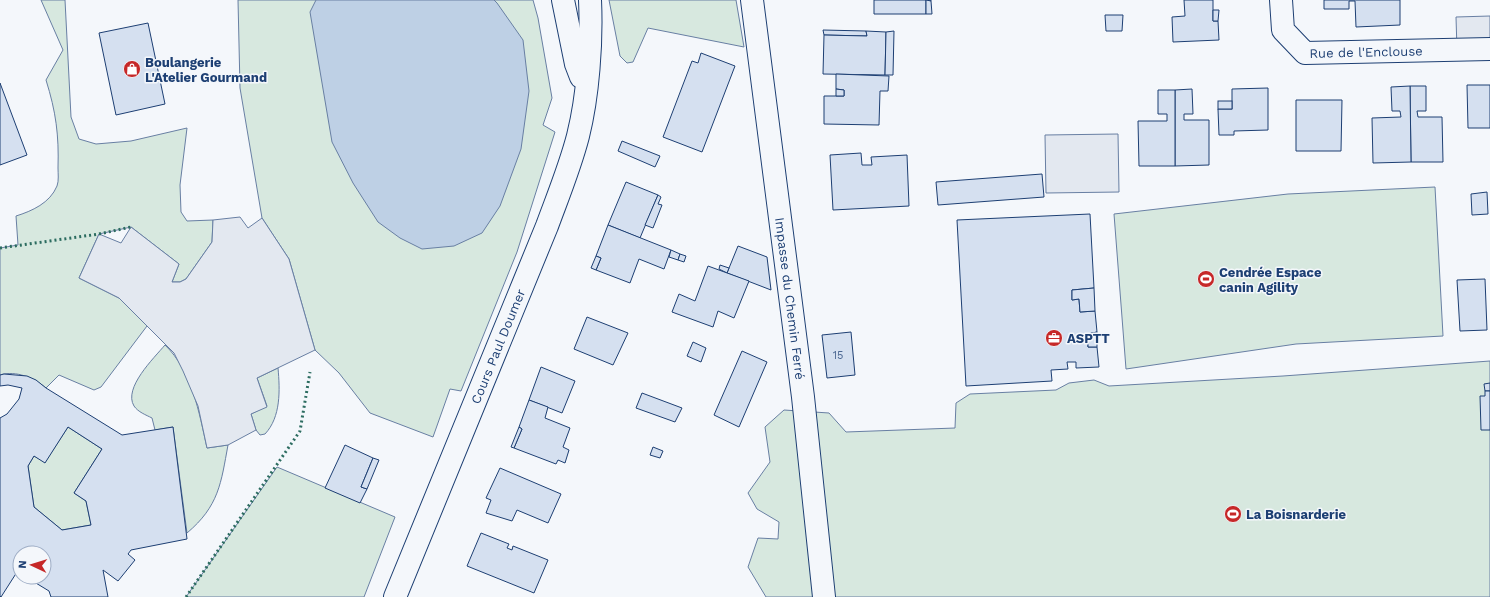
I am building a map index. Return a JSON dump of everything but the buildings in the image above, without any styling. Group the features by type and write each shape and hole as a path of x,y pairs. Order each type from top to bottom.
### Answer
{"street":[{"path":"563,0 576,64 586,91"},
{"name":"Cours Paul Doumer","path":"395,597 547,226 578,136 586,91 590,0"},
{"name":"Impasse du Chemin Ferré","path":"752,0 804,397 824,597"},
{"name":"Rue de l'Enclouse","path":"1281,0 1283,30 1305,53 1490,49"}],"shaded area":[{"path":"41,0 65,0 71,117 79,139 96,144 131,141 187,128 180,185 181,212 187,221 213,220 212,242 186,279 180,282 172,282 179,264 131,227 99,234 79,278 119,298 147,326 101,387 94,390 59,375 46,388 30,378 18,374 0,375 0,248 18,245 16,216 28,212 45,202 54,192 58,182 58,145 56,124 46,80 63,50"},
{"path":"238,0 533,0 538,18 552,98 543,125 555,132 517,252 461,391 450,389 433,437 370,413 339,373 315,350 289,259 262,218 240,88"},
{"path":"609,0 736,0 744,47 648,28 633,62 627,63 620,56"},
{"path":"1490,16 1490,49 1457,50 1456,17"},
{"path":"1118,134 1119,192 1046,193 1045,135"},
{"path":"1435,187 1443,336 1296,344 1126,369 1114,214 1288,194"},
{"path":"240,217 248,228 262,218 289,259 315,350 257,378 267,407 251,414 256,430 228,445 207,448 198,406 174,353 119,298 79,278 99,234 121,243 131,227 179,264 172,282 180,282 186,279 212,242 213,220"},
{"path":"165,345 182,367 188,380 197,406 207,448 228,445 217,493 206,513 187,533 173,427 155,430 152,418 136,408 132,399 136,382 147,365"},
{"path":"1490,361 1490,597 766,597 748,567 758,538 778,539 779,522 757,509 748,493 770,462 765,427 784,410 829,413 846,432 955,428 956,403 970,394 1056,390 1069,383 1094,380 1109,386 1283,376"},
{"path":"278,368 279,394 277,411 270,427 265,434 260,435 256,430 251,414 267,406 257,378"},
{"path":"68,427 102,449 74,493 86,501 91,525 62,530 34,507 28,466 34,456 45,462"},
{"path":"277,467 395,517 364,597 186,597"}],"water":[{"path":"316,0 494,0 497,3 523,40 529,91 521,149 500,206 482,233 454,246 422,249 400,238 378,222 353,183 332,142 310,12"}],"hedge":[{"path":"0,248 99,234 131,227"},
{"path":"186,597 300,431 310,372"}],"place":[{"name":"Boulangerie L'Atelier Gourmand","path":"132,69"},
{"name":"Cendrée Espace canin Agility","path":"1206,279"},
{"name":"ASPTT","path":"1054,338"},
{"name":"La Boisnarderie","path":"1233,514"}]}
